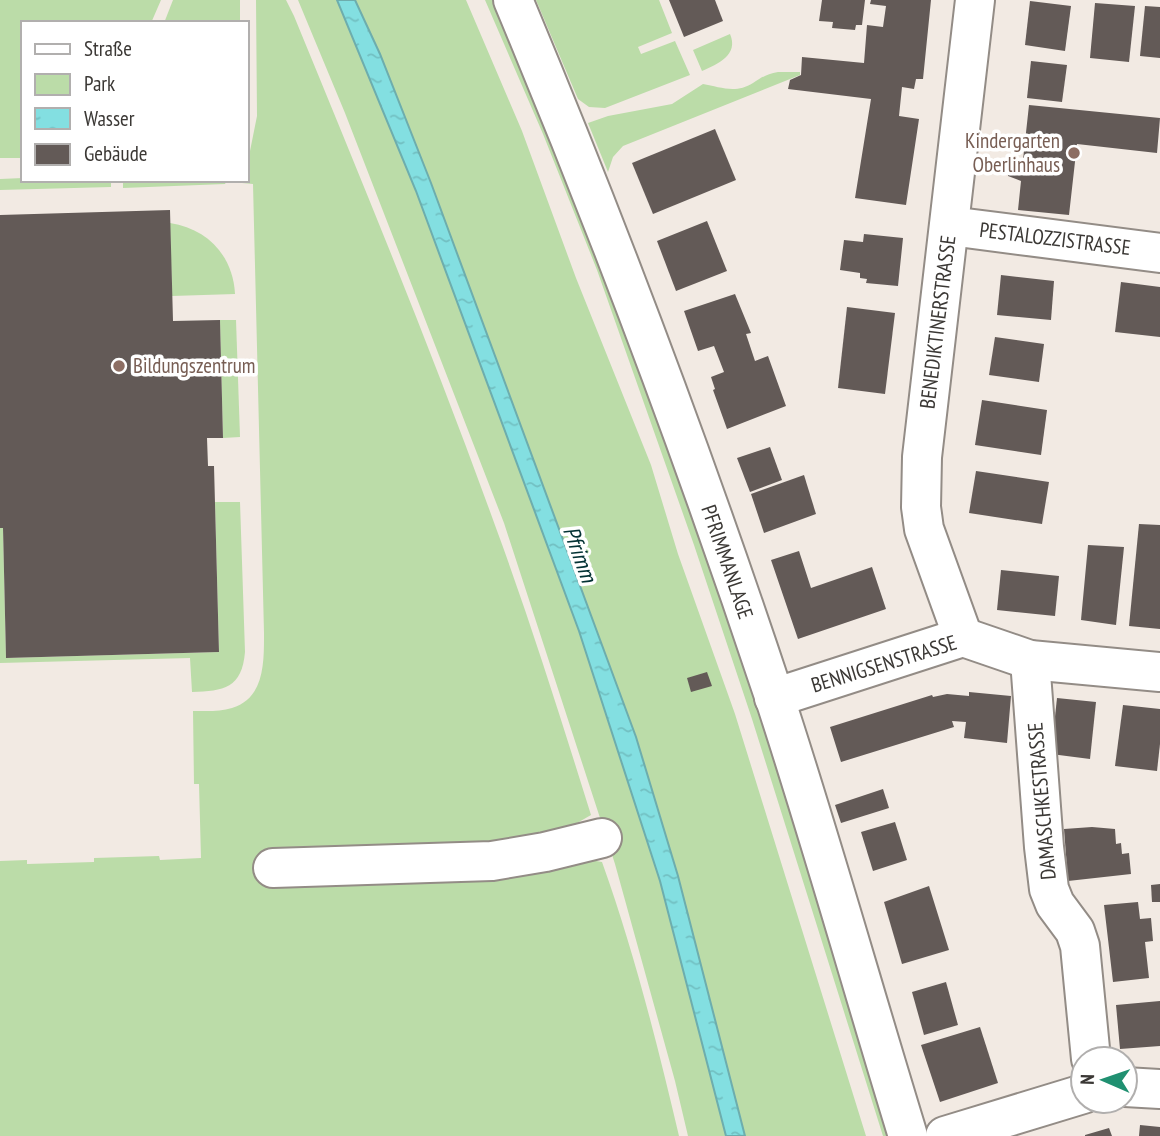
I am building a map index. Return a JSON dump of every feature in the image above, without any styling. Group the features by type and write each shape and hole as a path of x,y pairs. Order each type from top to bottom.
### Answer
{"street":[{"name":"PFRIMMANLAGE","path":"513,0 593,193 682,431 774,698 908,1136"},
{"name":"BENEDIKTINERSTRASSE","path":"962,638 930,549 921,507 922,457 975,0"},
{"name":"PESTALOZZISTRASSE","path":"950,226 1160,253"},
{"name":"BENNIGSENSTRASSE","path":"774,698 962,638 1030,660 1160,672"},
{"name":"DAMASCHKESTRASSE","path":"1030,660 1049,889 1055,904 1075,930 1080,946 1090,1045"},
{"path":"273,867 492,861 602,838"},
{"path":"1139,1088 1160,1089"},
{"path":"945,1136 1069,1098"}],"green space":[{"path":"0,0 161,0 152,21 21,21 21,158 0,158"},
{"path":"173,0 240,0 240,21 165,21"},
{"path":"256,0 286,0 448,399 534,635 591,815 551,838 567,856 602,862 644,998 679,1136 0,1136 0,861 27,860 27,864 94,862 94,858 201,858 199,784 194,784 193,711 223,710 243,703 257,687 263,666 253,184 242,183 248,182 248,161 257,116"},
{"path":"298,0 337,0 416,191 579,631 660,881 726,1136 688,1136 615,864 504,523 345,113"},
{"path":"355,0 466,0 522,131 576,278 651,465 678,554 735,714 866,1136 745,1136 678,876 636,737 431,183 380,54"},
{"path":"485,0 502,0 679,454 896,1136 883,1136 752,719 597,270 543,134"},
{"path":"536,0 659,0 672,33 638,47 641,54 675,41 690,75 605,108 589,107 578,99"},
{"path":"730,34 732,48 729,53 720,62 702,71 693,50"},
{"path":"778,72 800,72 800,75 623,146 613,157 608,172 588,123 608,116 672,104 703,84 728,89 740,88"},
{"path":"21,178 21,182 111,182 111,187 0,190 0,179"},
{"path":"123,182 226,182 225,184 123,188"},
{"path":"170,223 196,231 216,246 229,268 235,294 172,296"},
{"path":"220,320 236,320 240,437 223,438"},
{"path":"215,502 240,502 245,652 240,673 229,685 192,692 190,658 0,663 0,528 3,528 6,658 219,652"}],"water":[{"path":"337,0 355,0 380,54 431,183 636,737 678,876 745,1136 726,1136 660,881 579,631 416,191"}],"building":[{"path":"669,0 715,0 723,21 684,37"},
{"path":"822,0 865,0 862,25 856,25 855,30 832,28 833,22 819,21"},
{"path":"871,0 931,0 923,79 916,79 914,89 902,87 899,116 919,119 906,205 855,198 871,99 788,89 790,80 801,75 802,57 864,63 867,25 883,27 886,6 870,4"},
{"path":"1030,1 1071,6 1065,51 1025,45"},
{"path":"1095,3 1135,6 1129,62 1090,58"},
{"path":"1145,6 1160,7 1160,58 1140,56"},
{"path":"1031,61 1067,65 1062,102 1027,98"},
{"path":"1029,105 1160,118 1157,153 1077,144 1069,215 1018,210 1021,181 1008,176 1009,161 1023,160"},
{"path":"715,129 736,180 653,214 632,163"},
{"path":"170,210 173,321 220,320 223,438 207,438 208,466 214,466 219,652 6,658 3,528 0,528 0,215"},
{"path":"707,221 727,271 676,291 657,241"},
{"path":"864,234 903,238 898,286 866,283 867,279 860,278 860,273 840,270 844,240 863,242"},
{"path":"1001,275 1054,281 1051,320 997,315"},
{"path":"1121,282 1160,287 1160,337 1115,332"},
{"path":"735,294 751,333 746,334 755,361 768,356 786,406 727,429 711,377 724,372 714,346 698,351 684,311"},
{"path":"847,307 895,313 885,394 838,388"},
{"path":"995,337 1044,344 1039,382 989,375"},
{"path":"982,400 1047,410 1041,455 975,445"},
{"path":"770,447 782,480 750,492 737,458"},
{"path":"976,471 1049,482 1042,524 969,513"},
{"path":"804,475 816,514 764,533 751,494"},
{"path":"1139,524 1160,525 1160,629 1129,626"},
{"path":"1088,545 1124,547 1116,625 1081,620"},
{"path":"799,551 811,588 872,567 886,609 798,639 771,560"},
{"path":"1001,570 1059,576 1055,616 997,610"},
{"path":"707,672 712,686 691,692 687,678"},
{"path":"969,692 1011,696 1007,743 964,738 966,722 952,721 954,727 841,762 830,727 932,695 969,696"},
{"path":"1057,698 1096,702 1090,759 1051,754"},
{"path":"1123,705 1160,709 1157,771 1115,766"},
{"path":"883,789 889,808 841,823 835,805"},
{"path":"895,822 907,860 873,871 861,832"},
{"path":"1064,829 1115,829 1116,844 1121,843 1122,854 1129,853 1131,874 1068,881"},
{"path":"1160,884 1160,902 1152,902 1151,885"},
{"path":"929,886 949,950 902,964 884,902"},
{"path":"1138,902 1140,919 1151,918 1153,941 1145,942 1149,978 1113,982 1104,905"},
{"path":"946,982 958,1025 924,1035 912,992"},
{"path":"1160,1001 1160,1046 1120,1045 1116,1005"},
{"path":"980,1027 998,1083 940,1102 921,1045"},
{"path":"1140,1125 1160,1127 1160,1136 1139,1136"},
{"path":"1109,1128 1112,1136 1085,1136 1085,1135"}],"place":[{"name":"Kindergarten Oberlinhaus","path":"1074,153"},
{"name":"Bildungszentrum","path":"119,366"}],"water label":[{"name":"Pfrimm","path":"580,554"}]}
